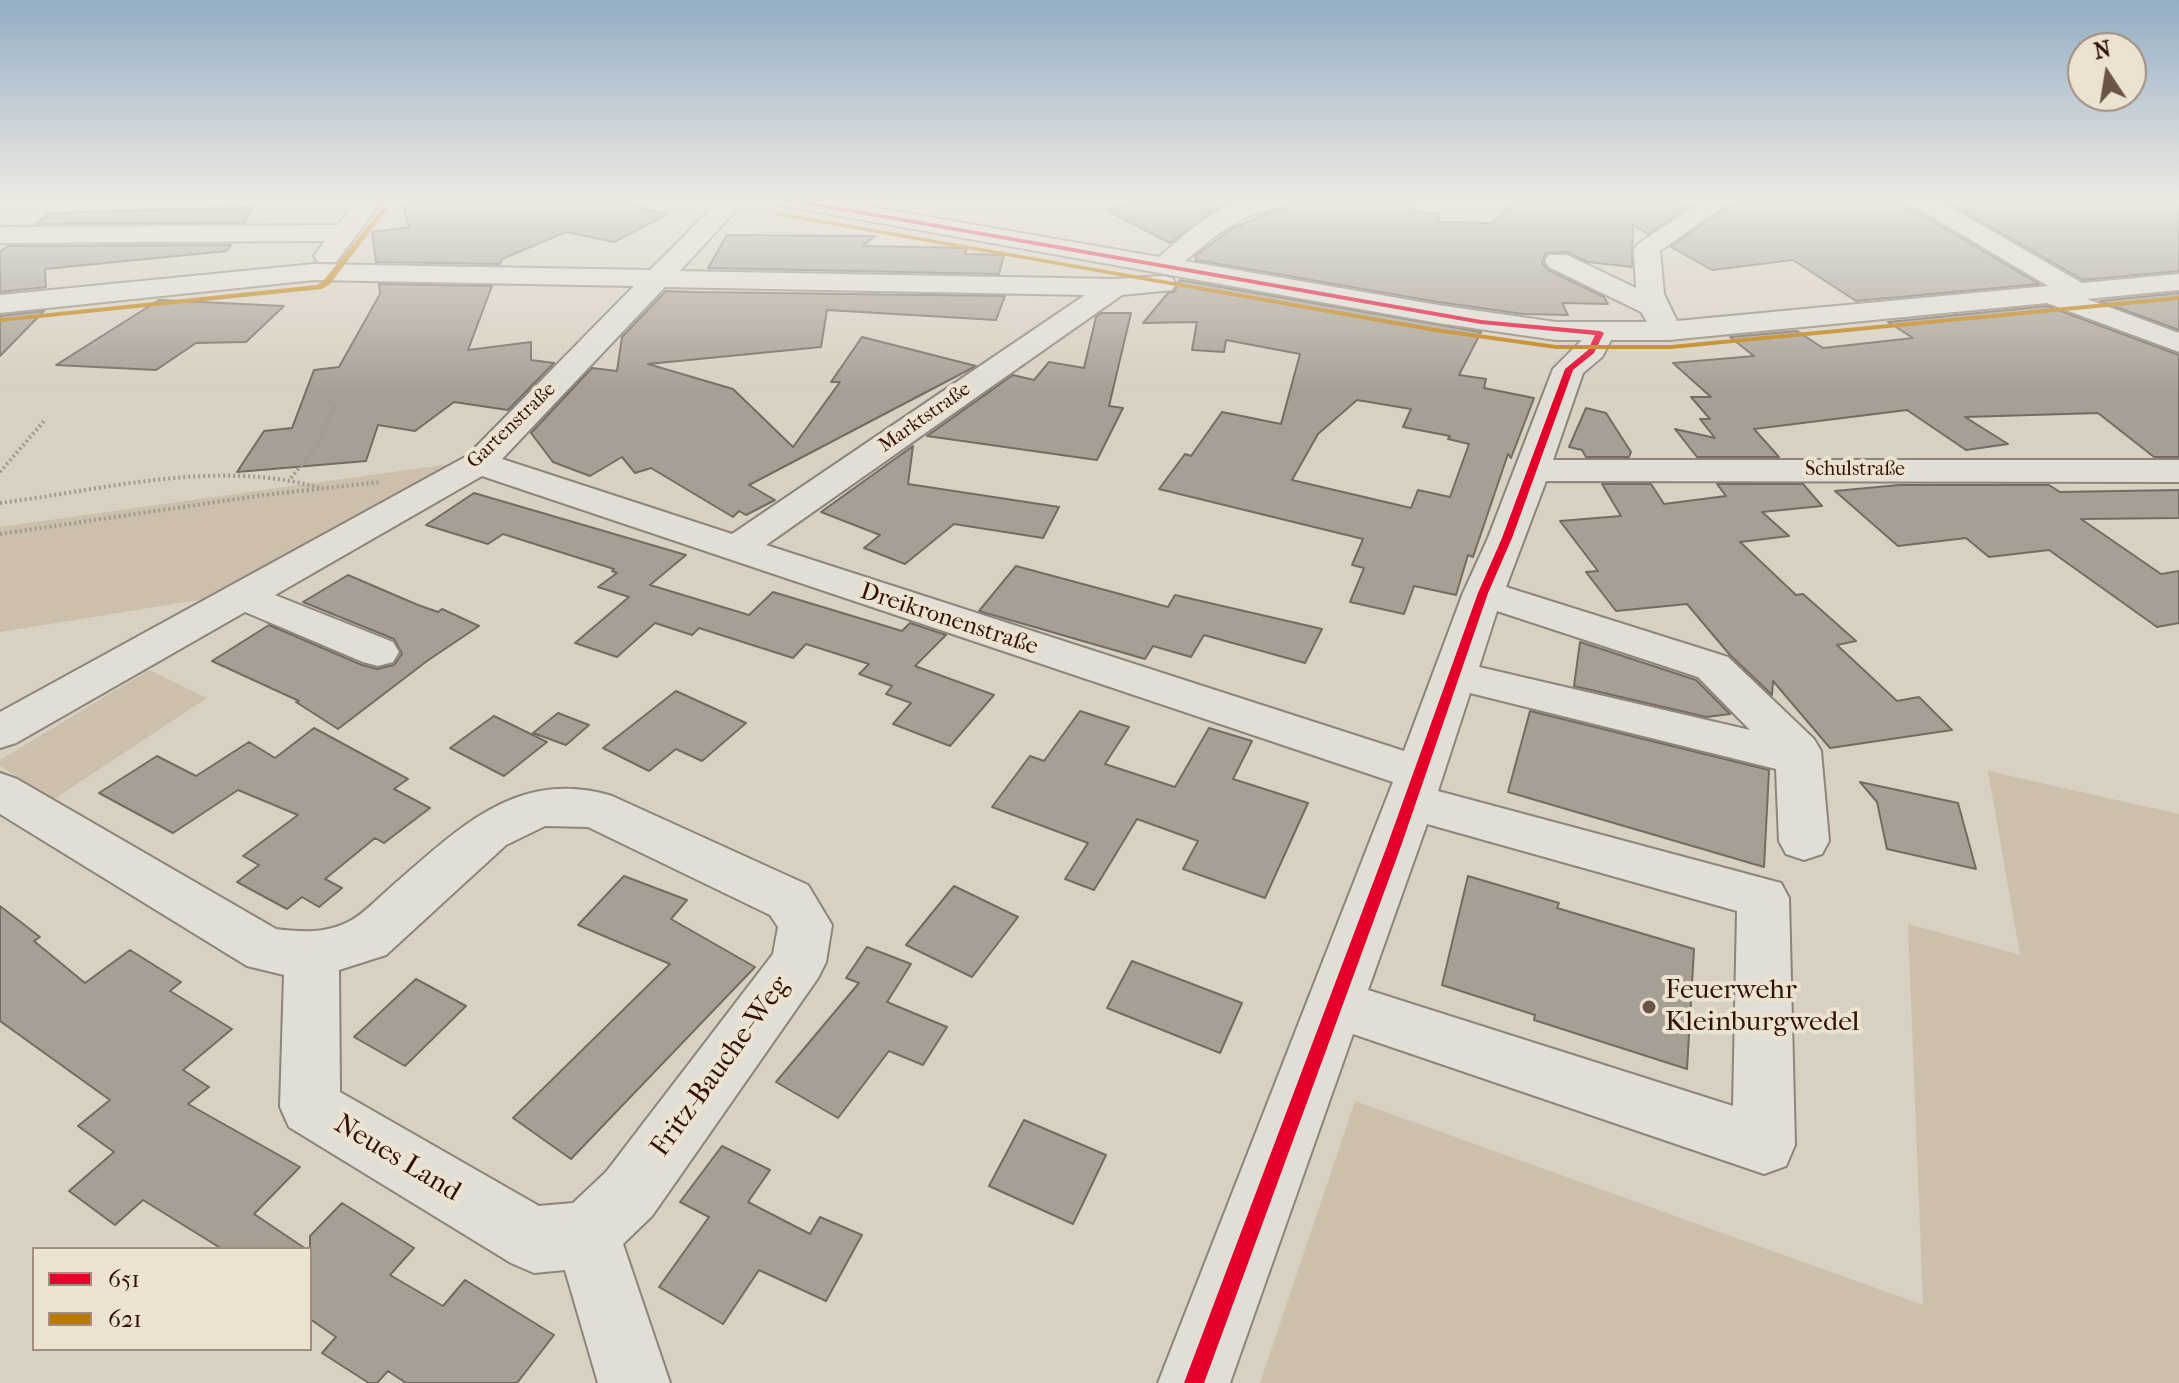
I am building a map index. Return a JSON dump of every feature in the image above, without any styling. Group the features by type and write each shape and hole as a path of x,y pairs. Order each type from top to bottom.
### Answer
{"street":[{"path":"314,272 322,263"},
{"name":"Gartenstraße","path":"0,732 479,463 673,263"},
{"path":"1148,263 1452,317 1556,331 1600,333 1669,331 2179,282"},
{"path":"0,304 314,272 1148,287 1166,283 1177,263"},
{"path":"1561,263 1651,306"},
{"path":"1648,263 1651,306 1656,319 1669,331"},
{"path":"2028,263 2078,292"},
{"name":"Marktstraße","path":"735,549 1115,287"},
{"path":"2048,294 2179,343"},
{"path":"1556,331 1569,369"},
{"path":"1194,1383 1336,1004 1483,593 1569,369 1591,351 1600,333"},
{"name":"Dreikronenstraße","path":"479,463 735,549 1415,788 1763,898 1764,1145 1336,1004"},
{"name":"Schulstraße","path":"1532,470 2179,471"},
{"path":"1483,593 1713,667 1798,751 1804,841"},
{"path":"243,596 378,652"},
{"path":"1453,675 1799,758"},
{"path":"0,791 266,950 312,956"},
{"name":"Fritz-Bauche-Weg","path":"312,956 367,939 488,832 539,808 595,809 789,900 805,925 799,962 629,1194 587,1234"},
{"name":"Neues Land","path":"312,956 310,1107 534,1240 587,1234"},
{"path":"587,1234 634,1383"}],"path":[{"path":"290,478 311,458 328,429 334,407 329,400"},
{"path":"0,472 44,421"},
{"path":"0,503 220,476 290,478 321,489"},
{"path":"0,534 383,482"}],"shaded area":[{"path":"450,464 217,597 0,632 0,527"},
{"path":"149,670 207,698 54,799 0,766 0,760"},
{"path":"1988,771 2179,814 2179,1383 1260,1383 1355,1101 1923,1305 1908,924 2020,955"}],"building":[{"path":"0,263 110,263 45,269 46,287 0,292"},
{"path":"409,263 501,263 500,264"},
{"path":"711,263 1002,263 999,274 708,268"},
{"path":"1211,263 1542,263 1548,270 1604,297 1608,304 1562,303 1568,315 1523,314"},
{"path":"1593,263 1632,263 1632,267"},
{"path":"1699,263 1772,263 1712,270"},
{"path":"1797,263 2003,263 2039,284 1856,301"},
{"path":"2053,263 2179,263 2179,271 2083,280"},
{"path":"1180,280 1481,332 1459,375 1486,379 1484,388 1534,398 1511,458 1508,454 1473,557 1468,555 1456,595 1414,586 1404,614 1350,602 1364,568 1352,565 1363,539 1159,489 1185,454 1191,456 1222,412 1281,424 1300,354 1226,340 1224,352 1192,350 1197,322 1143,323 1168,293 1174,292","holes":["1357,400 1411,409 1403,427 1450,436 1448,439 1469,444 1450,497 1418,490 1411,508 1292,480 1318,434"]},
{"path":"379,284 492,286 468,350 531,342 531,360 554,363 508,410 454,402 415,431 378,425 366,461 237,472 264,431 292,428 314,370 339,367 380,294"},
{"path":"666,291 1005,296 996,320 827,310 821,347 648,364 733,389 793,447 840,382 831,382 862,337 976,366 749,485 775,500 746,515 739,511 733,517 651,468 635,473 622,457 590,476 553,462 531,433 592,368 617,371 622,337"},
{"path":"2179,293 2179,330 2100,301"},
{"path":"159,300 284,306 246,342 196,343 156,370 56,365"},
{"path":"2047,306 2179,355 2179,457 2154,457 2098,413 1965,417 2008,444 1966,450 1907,410 1754,429 1779,457 1697,457 1675,429 1715,438 1700,419 1710,419 1691,397 1711,397 1673,363 1754,356 1730,337 1797,331 1823,348 1913,338 1888,322"},
{"path":"44,311 0,356 0,316"},
{"path":"1101,313 1131,313 1109,406 1123,408 1097,460 927,436 1013,375 1034,380 1049,362 1084,368 1096,317"},
{"path":"1586,408 1606,413 1631,452 1629,457 1586,457 1582,450 1569,447"},
{"path":"913,446 908,484 1059,507 1043,538 954,524 905,564 864,548 880,535 821,512"},
{"path":"1602,484 1651,484 1664,504 1726,496 1717,484 1803,484 1822,506 1762,512 1789,536 1740,542 1796,595 1803,594 1856,641 1837,645 1897,701 1919,697 1952,730 1830,748 1773,681 1772,695 1730,655 1687,604 1616,611 1586,572 1598,571 1560,521 1621,516"},
{"path":"1899,485 2049,485 2060,492 2179,490 2179,518 2081,519 2161,574 2179,571 2179,623 2157,627 2049,550 1989,557 1966,538 1898,546 1835,491"},
{"path":"474,493 686,555 650,585 749,615 773,592 902,631 910,623 946,635 915,666 994,695 950,746 893,724 911,703 886,694 892,686 859,674 869,664 806,644 793,658 699,628 692,635 655,623 617,657 575,643 629,597 598,587 617,573 612,571 614,569 503,534 488,544 426,525"},
{"path":"1016,566 1168,607 1175,595 1322,629 1305,663 1204,635 1191,657 1153,646 1145,659 979,611"},
{"path":"348,575 418,605 438,612 442,609 479,626 427,661 338,729 296,702 299,701 212,661 269,625 362,665 377,669 394,665 402,654 394,639 303,602"},
{"path":"1580,642 1696,680 1730,714 1706,717 1574,686"},
{"path":"676,691 746,723 702,761 676,749 649,771 603,748"},
{"path":"1080,711 1129,727 1105,764 1175,787 1209,728 1252,741 1233,779 1308,803 1265,898 1183,869 1198,841 1137,819 1094,890 1065,879 1088,843 992,807 1030,756 1044,761"},
{"path":"1530,711 1769,770 1764,867 1508,792"},
{"path":"558,713 589,725 566,745 533,733"},
{"path":"494,716 547,742 504,776 450,748"},
{"path":"314,728 408,779 394,789 430,808 384,843 375,838 325,879 342,888 319,907 302,897 287,909 237,882 259,865 243,856 298,815 238,790 173,833 99,793 157,756 196,776 249,742 275,758"},
{"path":"1860,782 1958,803 1976,869 1887,849 1877,802"},
{"path":"624,876 687,900 671,919 755,967 571,1159 513,1118 670,964 578,925"},
{"path":"1468,876 1559,903 1557,908 1694,949 1687,1069 1534,1020 1535,1015 1442,985"},
{"path":"954,886 1018,917 972,977 906,945"},
{"path":"0,906 40,937 34,941 85,983 130,950 181,982 170,991 232,1029 183,1070 209,1087 188,1104 300,1167 254,1214 303,1247 219,1247 143,1200 115,1225 69,1191 114,1152 78,1126 110,1100 0,1021"},
{"path":"867,947 911,964 887,1002 947,1027 923,1065 889,1051 838,1118 776,1082 859,983 846,978"},
{"path":"1132,961 1242,1003 1220,1053 1107,1008"},
{"path":"416,979 466,1006 405,1066 354,1037"},
{"path":"1024,1120 1106,1155 1073,1224 989,1186"},
{"path":"722,1146 770,1170 748,1202 810,1234 820,1217 862,1235 826,1301 759,1270 723,1324 659,1287 709,1217 680,1202"},
{"path":"342,1203 414,1248 390,1275 443,1306 465,1280 554,1335 517,1383 406,1383 388,1371 377,1383 369,1383 322,1353 336,1337 312,1320 310,1236"}],"transit line":[{"name":"621","path":"2,320 319,287 342,263"},
{"name":"621","path":"1052,263 1435,330 1556,347 1671,347 2179,298"},
{"name":"651","path":"1145,263 1481,322 1600,333 1591,351 1569,369 1507,538 1483,593 1394,846 1194,1383"}],"place":[{"name":"Feuerwehr Kleinburgwedel","path":"1649,1007"}]}
